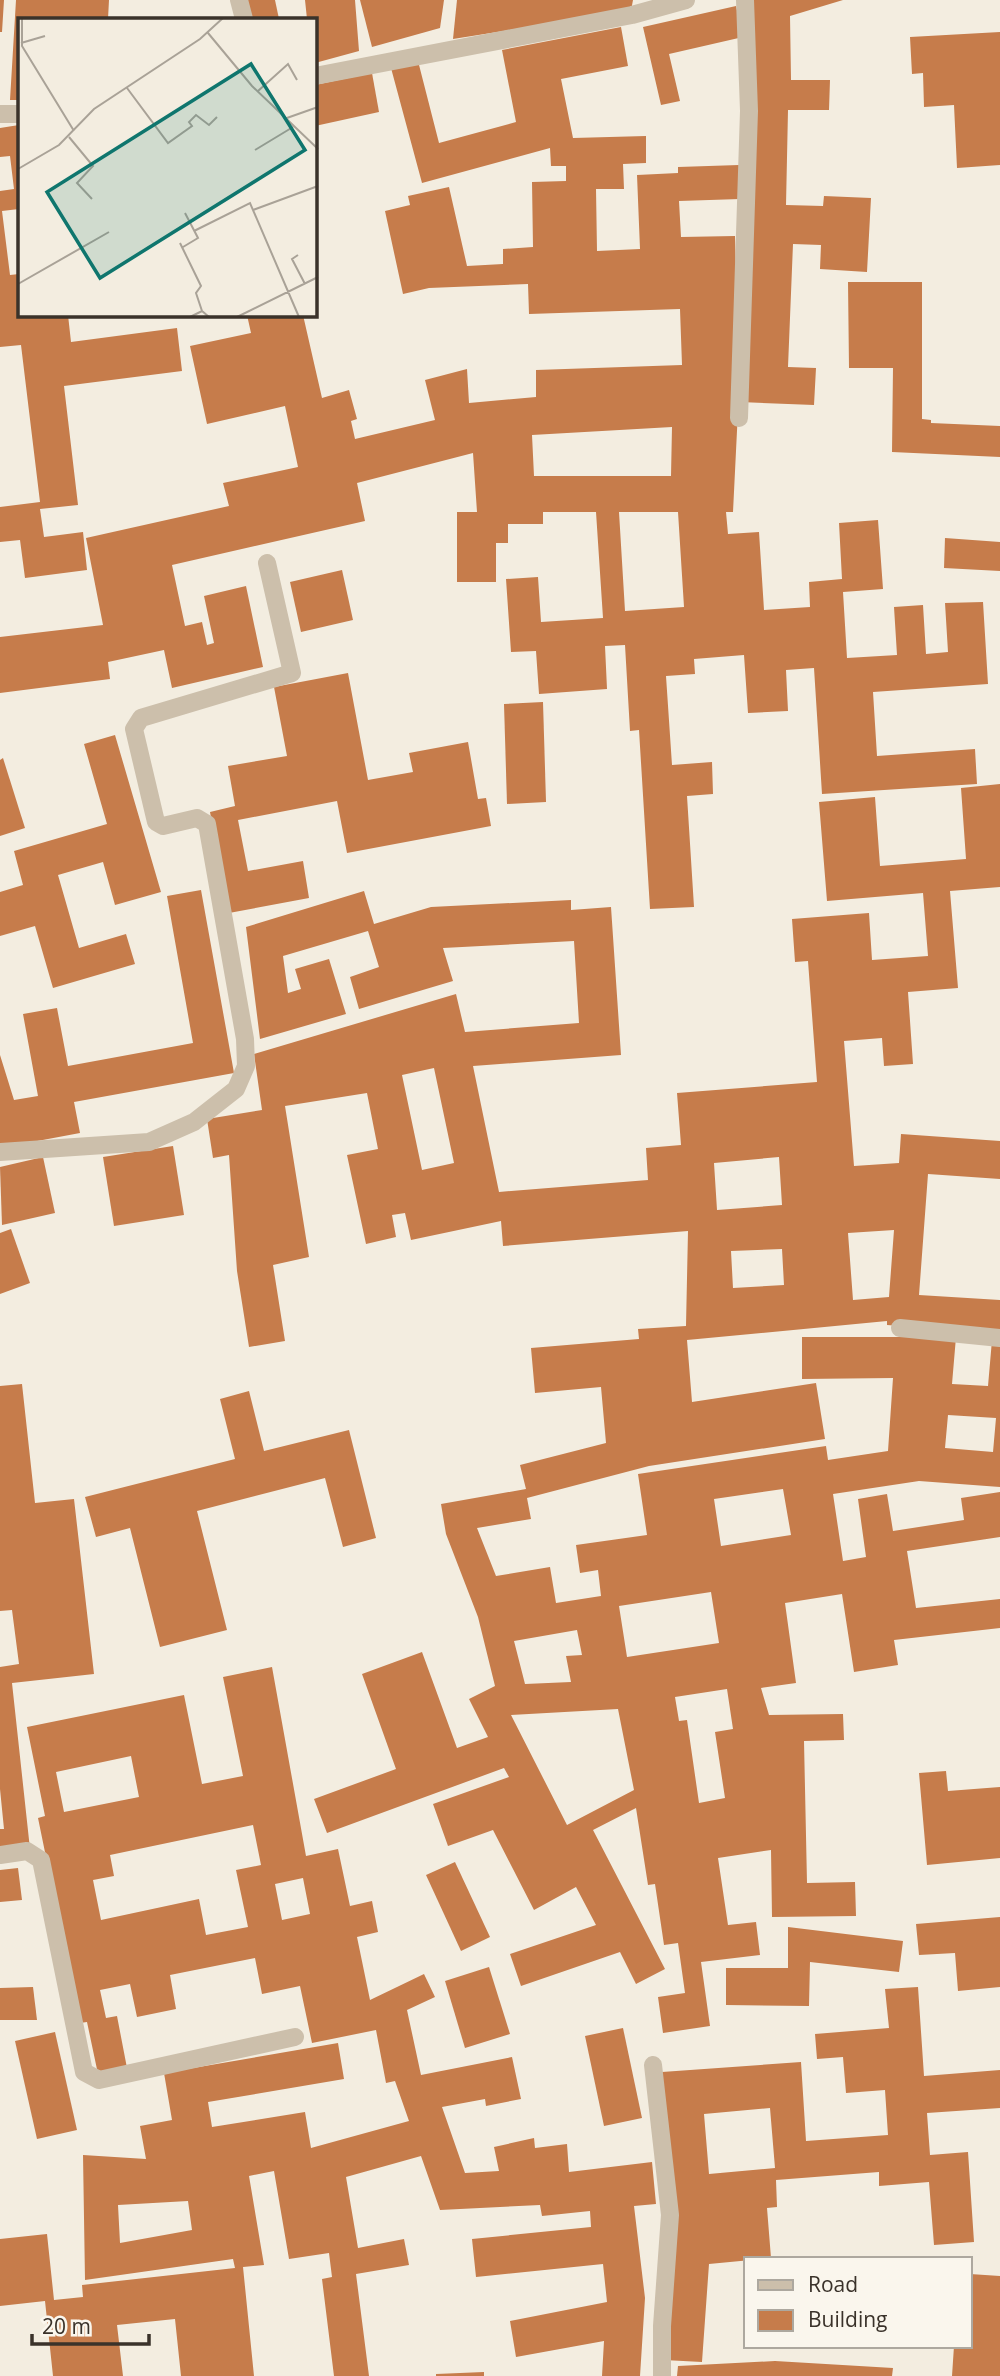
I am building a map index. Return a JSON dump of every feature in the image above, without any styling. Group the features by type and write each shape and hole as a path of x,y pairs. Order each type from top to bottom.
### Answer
{"street":[{"path":"239,0 244,18"},
{"path":"317,76 634,7 686,0"},
{"path":"739,418 749,111 745,0"},
{"path":"0,114 18,114"},
{"path":"0,1152 149,1142 194,1122 236,1088 246,1066 244,1039 207,824 197,818 163,826 156,822 134,729 141,718 292,673 267,563"},
{"path":"900,1328 1000,1338"},
{"path":"0,1855 27,1851 41,1860 84,2072 99,2080 295,2037"},
{"path":"653,2065 670,2215 662,2326 662,2376"}],"building":[{"path":"0,0 4,0 2,32 0,32"},
{"path":"16,0 109,0 108,18 18,18 18,100 10,100"},
{"path":"244,0 275,0 279,18 248,18"},
{"path":"305,0 355,0 359,51 317,62 317,18 307,18"},
{"path":"360,0 444,0 440,28 372,47"},
{"path":"457,0 633,0 631,11 453,39"},
{"path":"750,0 843,0 790,16 791,80 830,80 829,110 788,110 786,205 823,206 824,196 871,198 867,272 820,269 821,245 793,244 788,367 816,368 814,405 740,402"},
{"path":"736,6 743,37 669,54 680,101 661,105 643,27"},
{"path":"621,27 628,66 561,79 573,138 646,136 646,163 623,164 624,189 596,189 597,251 640,249 637,175 678,173 678,167 739,165 740,199 679,201 681,237 735,236 739,390 733,512 726,512 728,534 759,532 764,610 810,607 809,582 842,579 839,523 878,520 883,589 843,592 847,658 897,655 894,607 923,605 926,654 948,652 945,603 983,602 988,684 873,692 877,756 975,749 977,784 822,794 814,668 786,670 788,711 748,713 744,655 694,659 695,674 666,676 672,765 712,762 713,794 687,796 694,907 650,909 639,730 630,731 625,645 605,646 607,689 539,694 536,651 511,652 506,579 538,577 541,622 603,618 596,512 543,512 543,524 508,524 508,543 496,543 496,582 457,582 457,512 477,512 473,453 357,483 365,521 172,565 185,626 202,622 207,645 214,643 204,596 246,586 263,667 172,688 164,650 108,662 110,679 0,693 0,637 103,625 86,538 229,506 223,483 298,467 285,406 207,424 190,346 251,333 247,317 303,317 322,398 349,390 357,419 351,421 355,439 435,420 425,380 467,369 469,403 536,397 536,370 682,365 680,309 529,314 528,284 429,288 403,294 385,211 410,205 408,196 449,187 467,266 503,264 503,249 533,247 532,182 566,181 566,166 551,166 550,148 422,183 391,68 418,61 439,143 516,122 502,50","holes":["672,427 671,476 534,476 532,435","619,512 678,512 684,607 625,611"]},
{"path":"1000,32 1000,165 957,168 954,105 924,107 923,73 912,74 910,37"},
{"path":"372,73 379,112 317,126 317,85"},
{"path":"18,125 18,209 2,211 10,275 18,274 18,317 68,317 71,342 177,328 182,371 64,386 78,505 40,509 44,537 83,532 87,570 25,578 20,540 0,542 0,507 40,502 21,345 0,347 0,191 14,189 10,156 0,157 0,128"},
{"path":"848,282 922,282 922,419 931,420 931,423 1000,426 1000,457 892,452 893,368 849,368"},
{"path":"945,538 1000,542 1000,571 944,568"},
{"path":"342,570 353,620 301,632 290,582"},
{"path":"348,673 368,780 413,772 409,753 468,742 478,799 486,798 491,826 347,853 337,801 238,820 248,871 303,861 309,898 229,913 210,812 235,806 228,766 287,756 274,687"},
{"path":"543,702 546,802 507,804 504,704"},
{"path":"115,735 161,892 115,905 103,862 58,875 79,948 126,934 135,964 53,988 35,926 0,936 0,892 23,885 14,851 107,824 84,744"},
{"path":"3,758 25,828 0,836 0,760"},
{"path":"1000,784 1000,887 950,891 958,988 908,992 913,1064 884,1066 882,1038 844,1041 854,1166 899,1163 901,1134 1000,1141 1000,1179 928,1174 919,1295 1000,1300 1000,1333 887,1325 887,1321 687,1340 692,1402 816,1383 825,1439 649,1466 527,1498 531,1519 477,1528 496,1576 550,1567 556,1603 601,1596 598,1570 580,1573 576,1545 647,1535 638,1474 826,1446 828,1460 888,1451 893,1378 802,1379 802,1337 956,1337 952,1384 988,1386 992,1340 1000,1341 1000,1487 919,1481 833,1494 843,1561 866,1557 858,1499 887,1494 893,1531 964,1520 961,1498 1000,1492 1000,1537 907,1551 916,1608 1000,1599 1000,1628 894,1640 898,1665 854,1672 842,1594 785,1603 796,1683 761,1688 769,1715 843,1714 844,1740 804,1741 807,1883 855,1882 856,1916 772,1917 771,1850 718,1858 728,1925 756,1922 760,1955 701,1962 710,2026 663,2033 658,1997 685,1993 678,1943 664,1945 655,1884 648,1885 636,1808 593,1830 665,1969 636,1984 620,1952 521,1986 510,1954 596,1925 576,1887 534,1910 493,1830 448,1846 433,1804 509,1777 504,1768 327,1833 314,1799 396,1769 362,1674 422,1652 457,1748 488,1737 469,1699 495,1686 478,1617 446,1534 441,1504 526,1489 520,1465 606,1443 601,1387 535,1393 531,1348 639,1339 638,1329 686,1326 688,1231 503,1246 501,1221 411,1240 405,1213 392,1215 396,1237 366,1244 347,1155 378,1149 367,1093 285,1106 309,1257 273,1265 285,1341 249,1347 237,1271 229,1155 213,1158 207,1119 262,1110 254,1054 456,994 465,1032 579,1023 574,941 443,948 453,981 359,1009 350,977 379,967 368,931 283,956 288,993 301,989 295,969 329,959 346,1014 260,1039 246,927 364,891 374,924 431,907 571,900 571,910 611,907 621,1055 473,1066 499,1192 648,1180 646,1148 681,1145 677,1093 817,1082 808,961 795,962 792,919 869,913 872,960 928,956 923,893 827,901 819,802 875,797 880,866 966,859 961,788","holes":["434,1068 454,1163 422,1170 402,1075","779,1157 782,1205 717,1210 714,1163","894,1230 889,1297 853,1300 848,1233","782,1249 784,1285 733,1288 731,1251","948,1415 996,1418 993,1452 945,1448","783,1489 791,1535 721,1546 714,1499","711,1592 719,1643 627,1657 619,1606","577,1630 582,1655 566,1656 571,1682 525,1684 514,1641","727,1689 733,1729 715,1732 725,1798 699,1803 687,1720 679,1721 675,1697","618,1709 634,1790 567,1825 511,1715"]},
{"path":"201,890 234,1073 74,1102 80,1133 0,1148 0,1055 14,1100 38,1096 23,1014 57,1008 68,1066 193,1043 167,896"},
{"path":"173,1146 184,1215 114,1226 103,1157"},
{"path":"43,1157 55,1213 2,1225 0,1167"},
{"path":"11,1229 30,1283 0,1294 0,1233"},
{"path":"22,1384 35,1503 74,1499 94,1674 12,1683 30,1849 0,1853 0,1829 4,1829 0,1789 0,1667 19,1664 12,1610 0,1611 0,1386"},
{"path":"249,1391 264,1451 349,1430 376,1538 343,1547 325,1478 197,1511 227,1630 160,1647 130,1528 96,1537 85,1497 235,1459 220,1399"},
{"path":"272,1667 306,1856 338,1849 350,1906 372,1901 378,1932 357,1937 370,2000 424,1974 435,1997 407,2010 421,2075 512,2057 521,2099 486,2106 485,2099 442,2107 465,2173 499,2171 494,2147 534,2138 535,2148 567,2144 569,2172 652,2162 656,2204 634,2206 645,2298 640,2376 602,2376 604,2341 516,2357 510,2321 607,2302 603,2264 476,2277 472,2239 591,2227 590,2211 542,2216 540,2205 440,2210 421,2156 346,2177 358,2248 404,2239 409,2265 356,2274 369,2376 334,2376 322,2279 332,2277 329,2253 289,2259 274,2171 249,2176 264,2265 243,2267 254,2376 181,2376 175,2319 117,2325 123,2376 53,2376 45,2301 0,2306 0,2239 47,2234 54,2300 83,2297 82,2285 235,2268 233,2259 85,2280 83,2155 146,2159 140,2126 172,2120 164,2073 338,2043 344,2079 208,2102 212,2127 305,2112 311,2148 409,2121 395,2081 386,2083 376,2030 312,2043 300,1986 262,1994 255,1958 170,1975 176,2009 137,2017 130,1984 100,1990 106,2018 117,2016 127,2068 98,2074 87,2022 80,2023 38,1818 45,1816 27,1727 184,1695 202,1784 243,1776 223,1677","holes":["131,1756 139,1797 64,1812 56,1772","253,1825 261,1865 236,1870 248,1927 206,1935 199,1899 101,1920 93,1880 114,1876 110,1855","303,1878 310,1914 282,1920 275,1884","188,2201 192,2230 120,2243 118,2205"]},
{"path":"946,1771 948,1791 1000,1787 1000,1858 927,1865 919,1773"},
{"path":"455,1862 490,1937 461,1951 426,1875"},
{"path":"18,1868 22,1900 0,1902 0,1870"},
{"path":"1000,1917 1000,1987 958,1991 955,1953 919,1955 916,1924"},
{"path":"788,1927 903,1941 899,1972 810,1962 809,2006 726,2005 726,1968 788,1968"},
{"path":"489,1967 510,2034 465,2048 445,1981"},
{"path":"33,1987 37,2020 0,2020 0,1988"},
{"path":"918,1987 924,2076 1000,2070 1000,2108 927,2113 930,2155 968,2152 974,2242 934,2245 929,2182 879,2186 879,2172 776,2180 777,2207 767,2208 771,2257 744,2257 744,2261 709,2264 702,2362 664,2360 662,2072 801,2062 806,2141 888,2135 885,2090 846,2093 843,2057 817,2059 815,2034 889,2028 885,1989","holes":["770,2108 775,2168 709,2174 704,2114"]},
{"path":"623,2028 642,2118 604,2126 585,2036"},
{"path":"55,2032 77,2130 37,2139 15,2041"},
{"path":"972,2274 1000,2276 1000,2376 952,2376 954,2348 972,2348"},
{"path":"775,2361 893,2368 892,2376 677,2376 678,2366"},
{"path":"484,2372 484,2376 436,2376 436,2374"}]}
